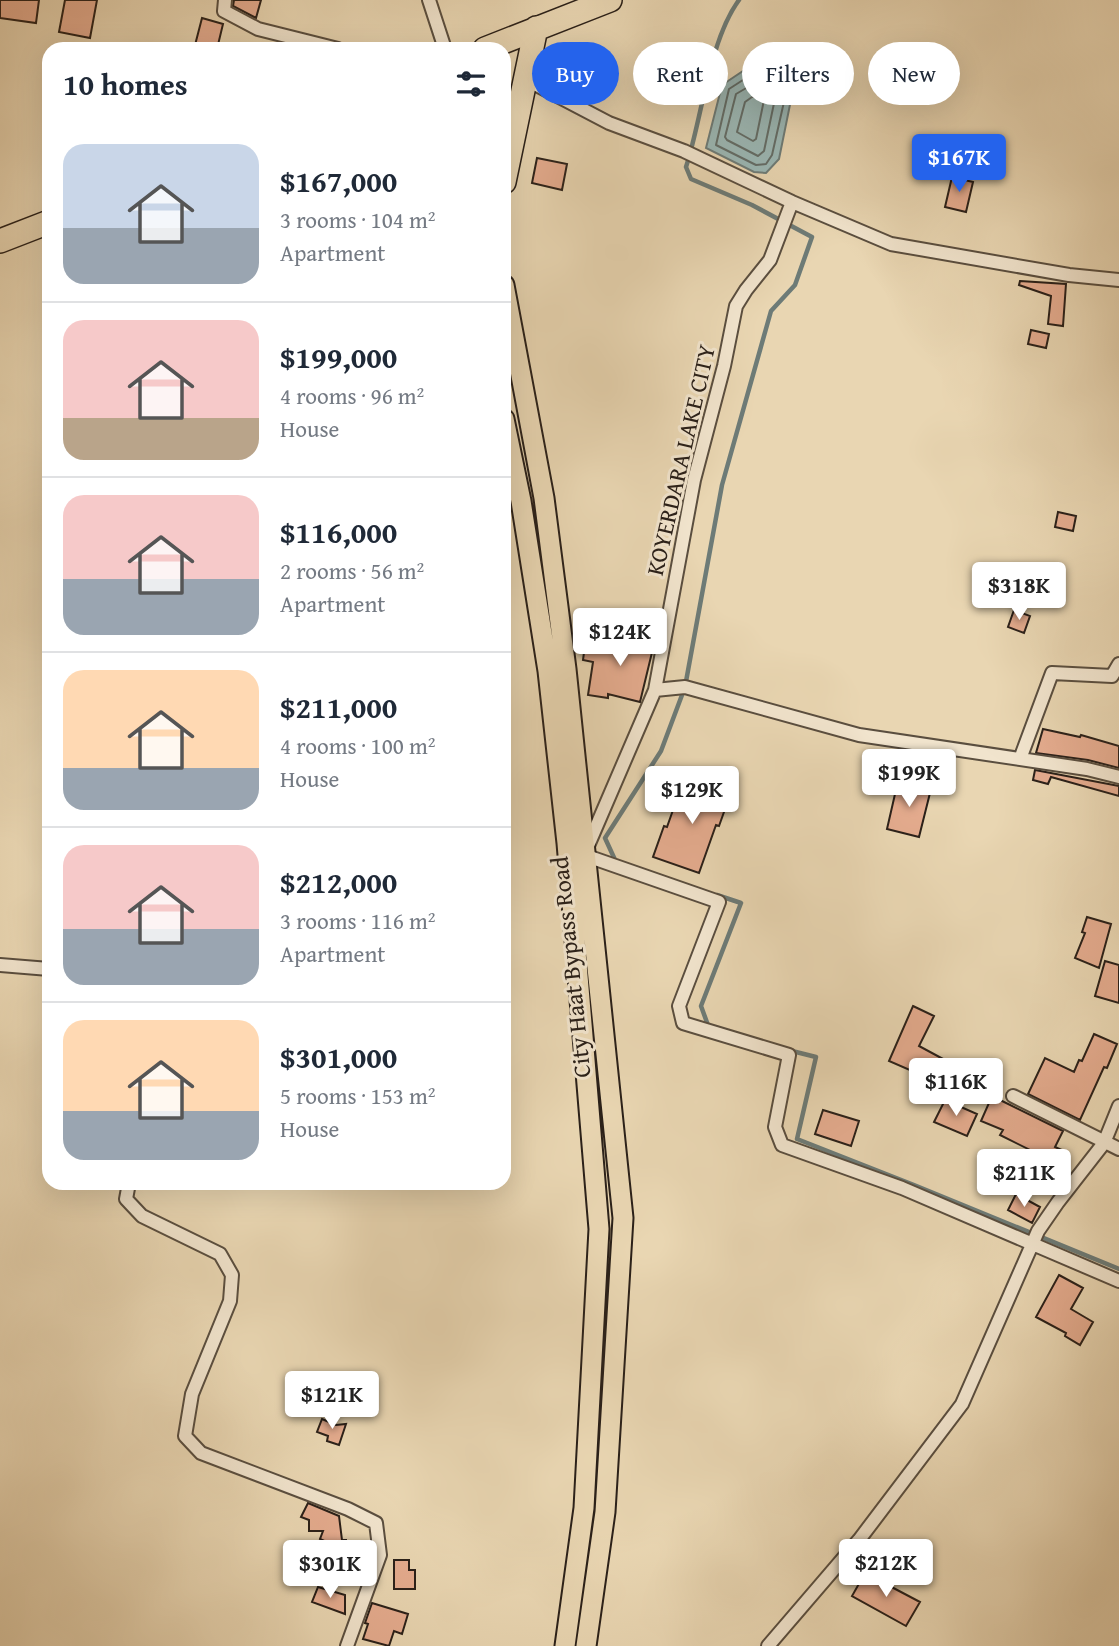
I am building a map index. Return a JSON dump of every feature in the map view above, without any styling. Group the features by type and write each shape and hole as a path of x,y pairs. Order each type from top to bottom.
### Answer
{"highway":[{"path":"502,42 610,0"},
{"path":"511,148 536,28"},
{"path":"0,241 42,225"}],"main road":[{"name":"City Haat Bypass Road","path":"511,322 544,498 566,669 623,1218 605,1513 586,1646"},
{"name":"City Haat Bypass Road","path":"511,453 548,671 567,843 599,1229 584,1508 565,1646"}],"street":[{"path":"225,0 224,11 258,29 310,42"},
{"path":"429,0 443,42"},
{"path":"525,79 609,123 684,151 792,202 891,244 1069,275 1119,280"},
{"name":"KOYERDARA LAKE CITY","path":"584,855 655,690 694,480 724,366 736,306 746,289 770,261 792,202"},
{"path":"1020,759 1052,673 1112,676 1119,664"},
{"path":"655,690 685,687 859,735 1087,769 1119,777"},
{"path":"584,855 719,902 679,1006 683,1023 789,1055 775,1126 782,1145 1034,1239 1119,1281"},
{"path":"0,965 42,968"},
{"path":"1013,1096 1119,1149"},
{"path":"768,1646 859,1540 962,1404 1034,1239 1058,1202 1104,1143 1119,1106"},
{"path":"128,1190 126,1199 142,1216 220,1254 232,1275 230,1301 192,1394 185,1436 201,1453 348,1509 376,1523 380,1555 347,1646"}],"water":[{"path":"742,72 742,105 790,105 779,159 766,173 754,172 706,148 717,105 728,105 728,81"}],"building":[{"path":"0,0 39,0 36,23 0,18"},
{"path":"65,0 97,0 90,38 59,32"},
{"path":"234,0 261,0 256,18 233,6"},
{"path":"202,18 223,24 219,42 196,42"},
{"path":"537,158 567,164 562,190 532,183"},
{"path":"952,177 973,182 966,212 945,207"},
{"path":"1020,281 1066,284 1063,326 1048,324 1051,296 1019,285"},
{"path":"1031,330 1049,334 1046,348 1028,344"},
{"path":"1058,512 1076,516 1073,531 1055,527"},
{"path":"1014,610 1030,616 1024,633 1008,627"},
{"path":"623,633 655,640 640,702 608,694 608,698 588,695 593,662 583,660 585,645 619,651"},
{"path":"1043,729 1080,737 1081,735 1119,746 1119,768 1088,760 1036,753"},
{"path":"1035,770 1119,786 1119,796 1051,777 1048,784 1033,780"},
{"path":"684,779 730,795 699,873 653,857"},
{"path":"898,781 931,789 919,837 887,829"},
{"path":"1087,917 1111,924 1099,968 1075,958 1085,933 1082,932"},
{"path":"1105,961 1119,965 1119,1003 1095,996"},
{"path":"913,1006 934,1016 919,1046 945,1060 935,1081 889,1061"},
{"path":"1094,1034 1117,1044 1080,1120 1028,1094 1045,1058 1074,1072"},
{"path":"992,1096 1063,1131 1055,1147 1064,1151 1058,1164 1000,1135 1003,1130 981,1121"},
{"path":"945,1100 977,1114 967,1136 934,1122"},
{"path":"823,1110 859,1121 851,1146 815,1134"},
{"path":"1016,1194 1040,1207 1032,1223 1008,1210"},
{"path":"1059,1275 1083,1288 1071,1309 1093,1322 1080,1345 1065,1336 1066,1333 1036,1317"},
{"path":"322,1419 336,1425 346,1424 339,1445 327,1441 328,1436 317,1432"},
{"path":"308,1503 339,1516 342,1540 346,1540 346,1556 333,1556 333,1545 320,1539 323,1531 309,1531 309,1520 301,1517"},
{"path":"394,1560 409,1560 409,1570 415,1570 415,1589 394,1589"},
{"path":"865,1573 920,1602 906,1626 852,1596"},
{"path":"318,1587 345,1595 345,1614 312,1602"},
{"path":"372,1603 408,1614 402,1634 394,1631 389,1646 363,1639"}],"waterway":[{"path":"616,862 605,838 661,751 685,687 722,485 771,311 795,285 812,237 752,205 691,179 686,167 713,58 720,36 739,0"},
{"path":"709,1028 701,1006 741,903 717,895"},
{"path":"788,1050 816,1057 797,1139 1119,1269"}]}
